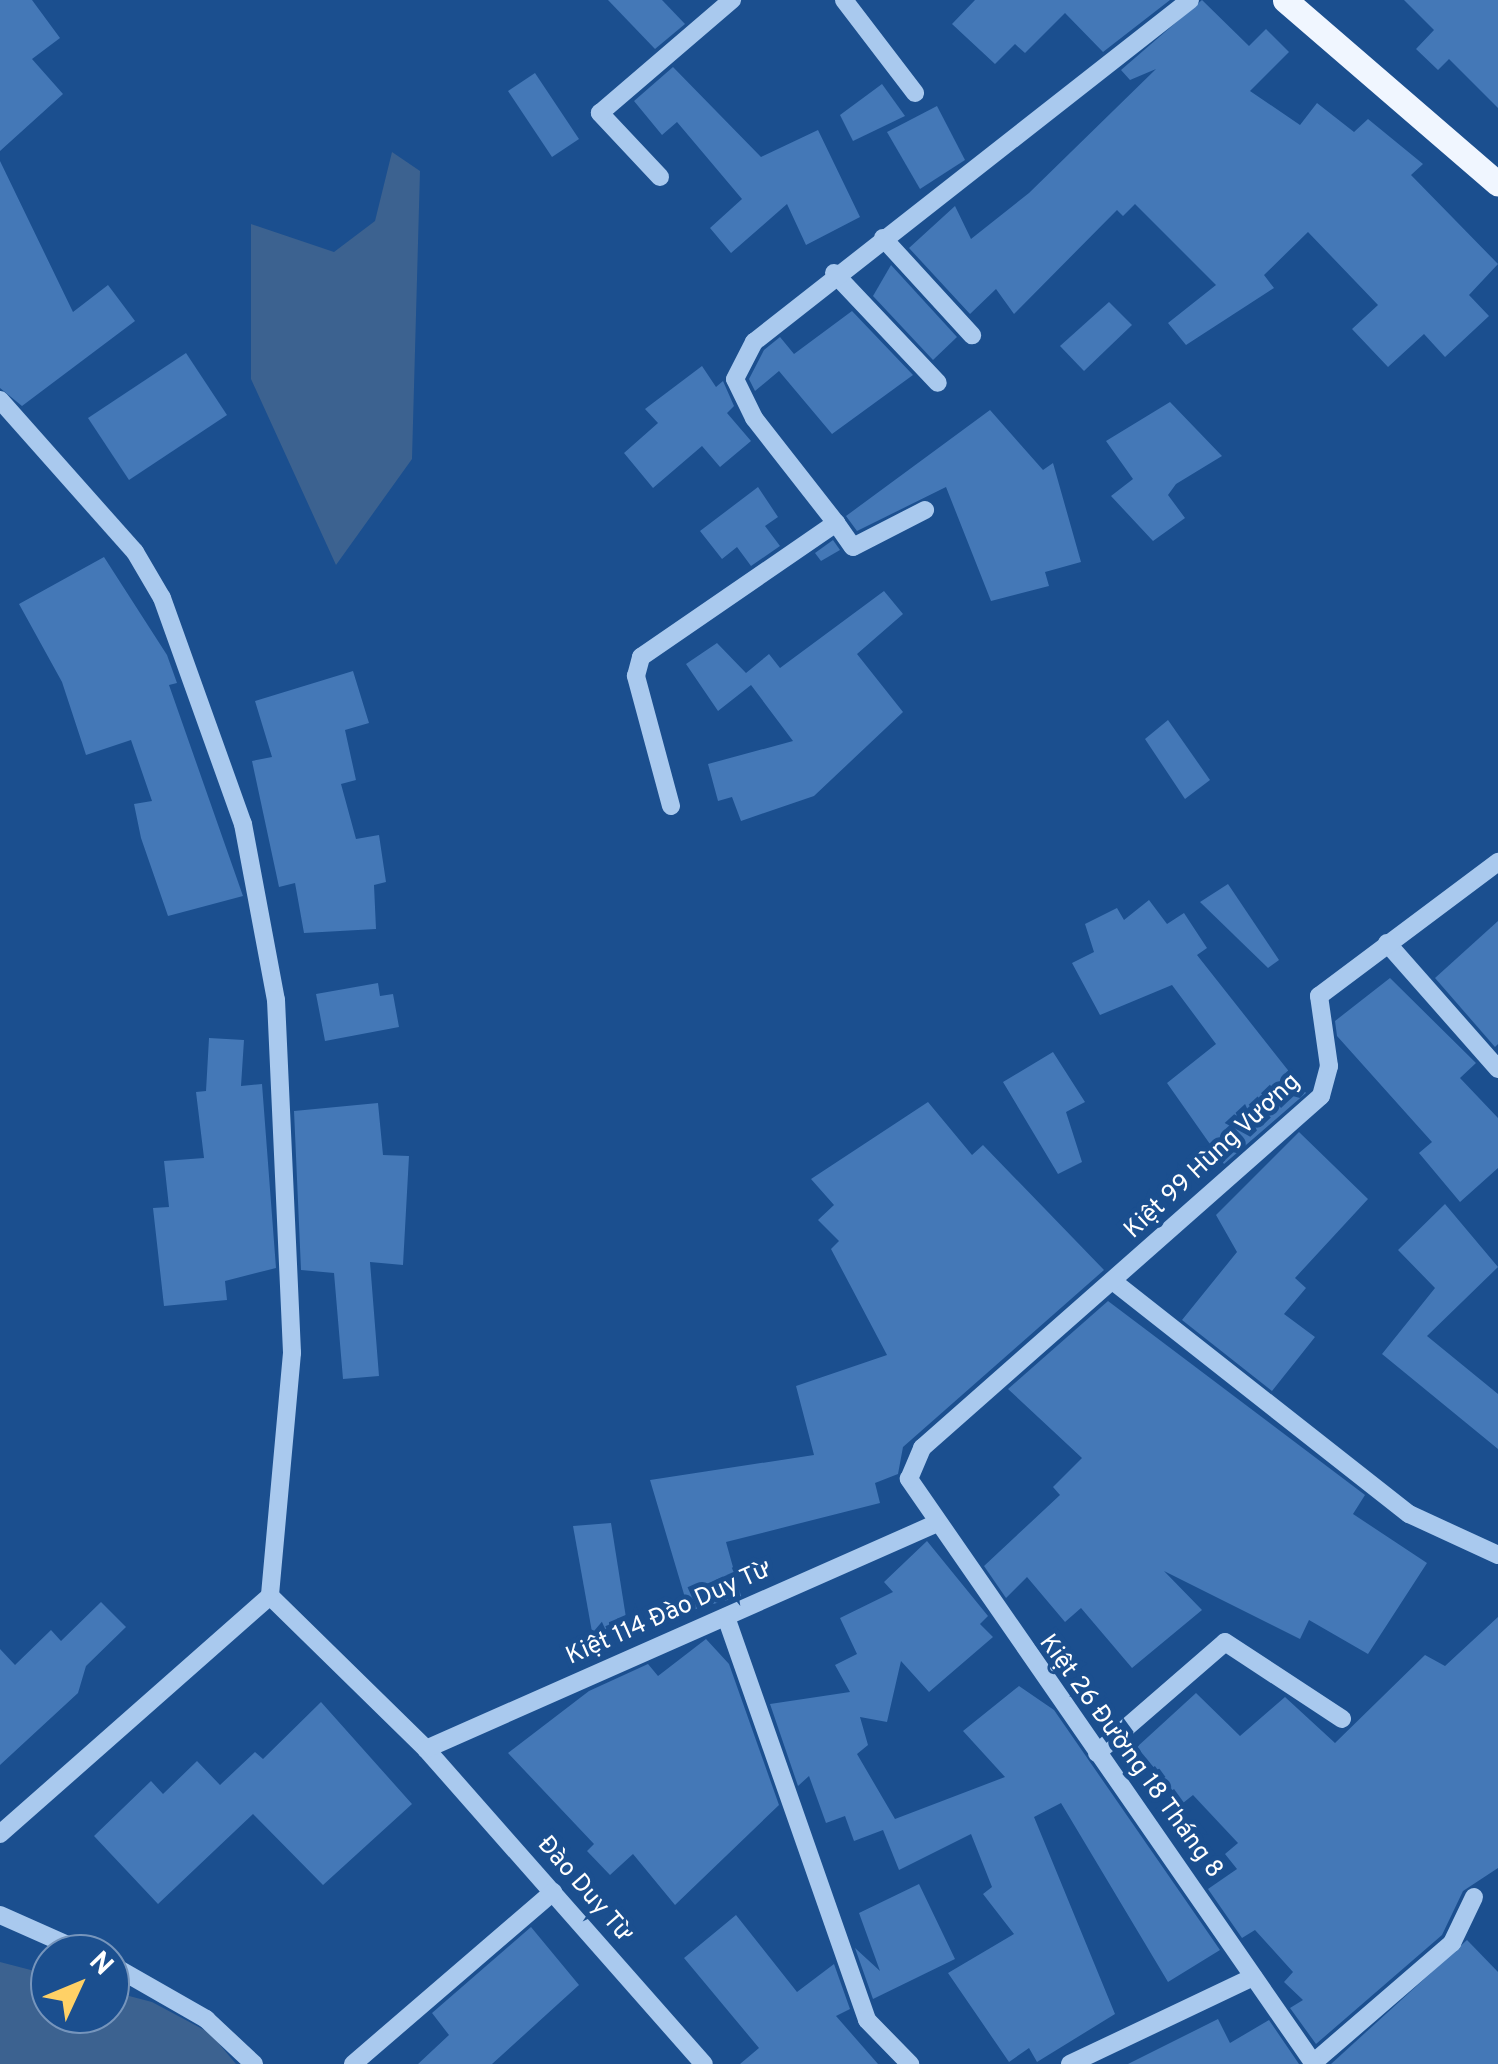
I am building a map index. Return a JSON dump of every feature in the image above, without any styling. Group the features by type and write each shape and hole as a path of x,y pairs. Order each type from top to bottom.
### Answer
{"main road":[{"path":"1285,0 1498,184"}],"street":[{"path":"660,176 600,112 732,0"},
{"path":"844,0 915,94"},
{"path":"925,510 853,547 735,379 754,342 834,274 1116,66 1190,0"},
{"path":"883,238 972,335"},
{"path":"834,274 938,383"},
{"path":"0,400 135,552 162,598 204,698 263,906 292,1353 270,1596 0,1834"},
{"path":"671,806 636,676 641,657 836,523"},
{"name":"Kiệt 99 Hùng Vương","path":"908,1479 922,1448 1322,1096 1329,1066 1319,996 1498,862"},
{"path":"1388,943 1498,1069"},
{"path":"1114,1282 1409,1514 1498,1555"},
{"name":"Kiệt 26 Đường 18 Tháng 8","path":"908,1479 933,1525 1314,2064"},
{"name":"Kiệt 114 Đào Duy Từ","path":"426,1749 933,1525"},
{"name":"Đào Duy Từ","path":"270,1596 426,1749 704,2064"},
{"path":"726,1616 867,2020 910,2064"},
{"path":"1097,1752 1225,1642 1342,1719"},
{"path":"353,2064 553,1892"},
{"path":"1314,2064 1452,1943 1474,1897"},
{"path":"0,1915 43,1934"},
{"path":"130,1975 206,2019 254,2064"},
{"path":"1070,2064 1253,1977"}],"water":[{"path":"392,152 420,171 412,459 336,565 251,379 251,224 334,252 375,221"},
{"path":"0,1962 30,1970 30,2034 130,2034 130,1996 152,2002 210,2033 236,2064 0,2064"}],"building":[{"path":"0,0 32,0 60,38 32,59 63,94 0,151"},
{"path":"608,0 662,0 685,24 655,49"},
{"path":"975,0 1170,0 1103,52 1065,13 1025,53 1015,44 995,64 952,24"},
{"path":"1202,0 1249,46 1266,29 1289,52 1250,91 1300,125 1317,103 1354,132 1368,119 1423,164 1411,175 1498,264 1469,295 1489,316 1445,357 1424,334 1388,367 1352,329 1378,305 1308,232 1264,275 1274,288 1186,345 1168,323 1216,285 1135,204 1123,216 1117,210 1014,314 996,289 970,314 909,248 955,206 971,239 1029,193 1156,69 1130,80 1121,70"},
{"path":"1404,0 1498,0 1498,108 1449,59 1438,70 1416,49 1434,30"},
{"path":"673,67 761,157 818,130 860,217 806,245 787,204 731,253 710,228 742,199 677,122 662,135 634,101"},
{"path":"535,73 579,139 552,157 508,91"},
{"path":"882,84 905,116 853,141 840,115"},
{"path":"937,106 965,160 920,189 887,132"},
{"path":"0,161 73,312 108,285 135,321 22,406 0,388"},
{"path":"891,265 957,337 933,360 873,296"},
{"path":"1109,302 1132,325 1084,371 1060,346"},
{"path":"852,311 913,375 832,434 779,371 755,391 749,379 764,350 780,337 794,354"},
{"path":"186,353 227,415 129,480 88,418"},
{"path":"702,366 716,387 723,381 734,406 727,413 751,441 720,467 702,446 653,488 624,453 658,423 645,409"},
{"path":"1170,402 1222,456 1176,484 1168,495 1185,518 1153,541 1111,496 1133,479 1106,441"},
{"path":"990,410 1043,470 1053,463 1081,562 1045,572 1049,586 991,601 946,487 857,531 846,516"},
{"path":"758,487 778,517 765,526 780,546 751,566 737,547 722,559 700,531"},
{"path":"833,540 840,550 821,561 815,553"},
{"path":"104,557 167,655 177,683 169,685 243,896 168,916 141,838 134,804 152,801 131,740 86,755 62,682 19,604"},
{"path":"884,591 903,614 857,654 903,712 814,796 741,821 732,797 718,801 708,764 793,741 751,685 718,711 686,664 717,643 746,673 769,654 780,668"},
{"path":"353,671 369,723 345,730 356,780 341,784 356,839 379,835 386,882 374,885 376,929 304,933 295,883 279,887 252,761 272,757 255,701"},
{"path":"1168,720 1210,780 1185,799 1145,739"},
{"path":"1228,884 1279,960 1268,968 1200,902"},
{"path":"1149,900 1167,924 1184,913 1207,948 1197,955 1306,1093 1224,1164 1167,1083 1216,1044 1172,985 1100,1015 1072,963 1094,952 1085,924 1117,908 1124,920"},
{"path":"1498,921 1498,1044 1495,1047 1435,978"},
{"path":"1390,978 1476,1063 1460,1078 1498,1118 1498,1168 1460,1202 1419,1153 1432,1142 1337,1036 1335,1021"},
{"path":"378,983 380,996 393,994 399,1027 325,1041 316,994"},
{"path":"209,1038 244,1040 241,1086 262,1084 276,1268 225,1281 227,1300 164,1306 153,1208 169,1207 164,1161 204,1158 196,1092 206,1091"},
{"path":"1053,1052 1085,1102 1066,1112 1082,1162 1058,1174 1003,1082"},
{"path":"928,1102 972,1155 983,1145 1104,1270 903,1447 898,1474 875,1483 880,1503 726,1542 741,1596 689,1611 650,1480 814,1455 796,1386 887,1355 831,1249 839,1241 818,1220 834,1205 811,1179"},
{"path":"378,1103 383,1155 409,1156 403,1265 370,1262 379,1376 343,1379 334,1273 301,1270 294,1111"},
{"path":"1299,1132 1368,1199 1295,1278 1306,1288 1284,1314 1315,1337 1272,1391 1182,1320 1237,1252 1216,1215"},
{"path":"1445,1204 1498,1267 1427,1336 1498,1394 1498,1449 1382,1354 1435,1288 1398,1250"},
{"path":"1108,1301 1365,1495 1353,1514 1427,1563 1368,1654 1309,1620 1300,1639 1164,1571 1202,1610 1132,1668 1081,1608 1065,1622 1027,1577 1006,1598 984,1566 1060,1495 1053,1487 1082,1458 1008,1389"},
{"path":"611,1523 627,1624 592,1632 573,1526"},
{"path":"927,1541 988,1616 980,1624 993,1637 929,1692 901,1661 887,1722 860,1717 868,1745 857,1754 895,1819 1005,1777 963,1731 1019,1686 1054,1710 1220,1950 1168,1982 1061,1803 1034,1817 1115,2014 1037,2062 1029,2048 1009,2062 948,1973 1014,1934 983,1894 992,1887 971,1834 899,1870 883,1830 854,1841 845,1816 826,1823 809,1776 798,1786 770,1704 850,1692 835,1665 857,1654 840,1618 893,1592 884,1582"},
{"path":"101,1602 126,1627 86,1666 78,1693 0,1765 0,1649 15,1665 51,1630 61,1641"},
{"path":"1498,1617 1498,1868 1463,1891 1442,1935 1316,2044 1290,2008 1303,2000 1284,1982 1293,1972 1255,1930 1242,1938 1208,1889 1237,1869 1225,1854 1238,1843 1193,1795 1183,1803 1137,1747 1196,1693 1240,1736 1285,1697 1335,1743 1425,1655 1445,1666"},
{"path":"706,1639 729,1664 779,1805 675,1905 633,1854 610,1875 587,1851 594,1844 508,1753 589,1691 648,1664 658,1676"},
{"path":"321,1702 412,1804 323,1885 253,1814 158,1904 94,1836 151,1781 163,1794 197,1761 220,1785 255,1752 263,1759"},
{"path":"919,1884 955,1959 873,1999 855,1948 880,1971 859,1913"},
{"path":"736,1915 797,1992 834,1964 850,2009 836,2016 878,2064 740,2064 759,2048 684,1958"},
{"path":"531,1927 579,1985 492,2064 418,2064 449,2035 432,2013"},
{"path":"1467,1940 1498,1972 1498,2064 1331,2064"},
{"path":"1218,2019 1230,2043 1269,2020 1299,2064 1128,2064"}]}
